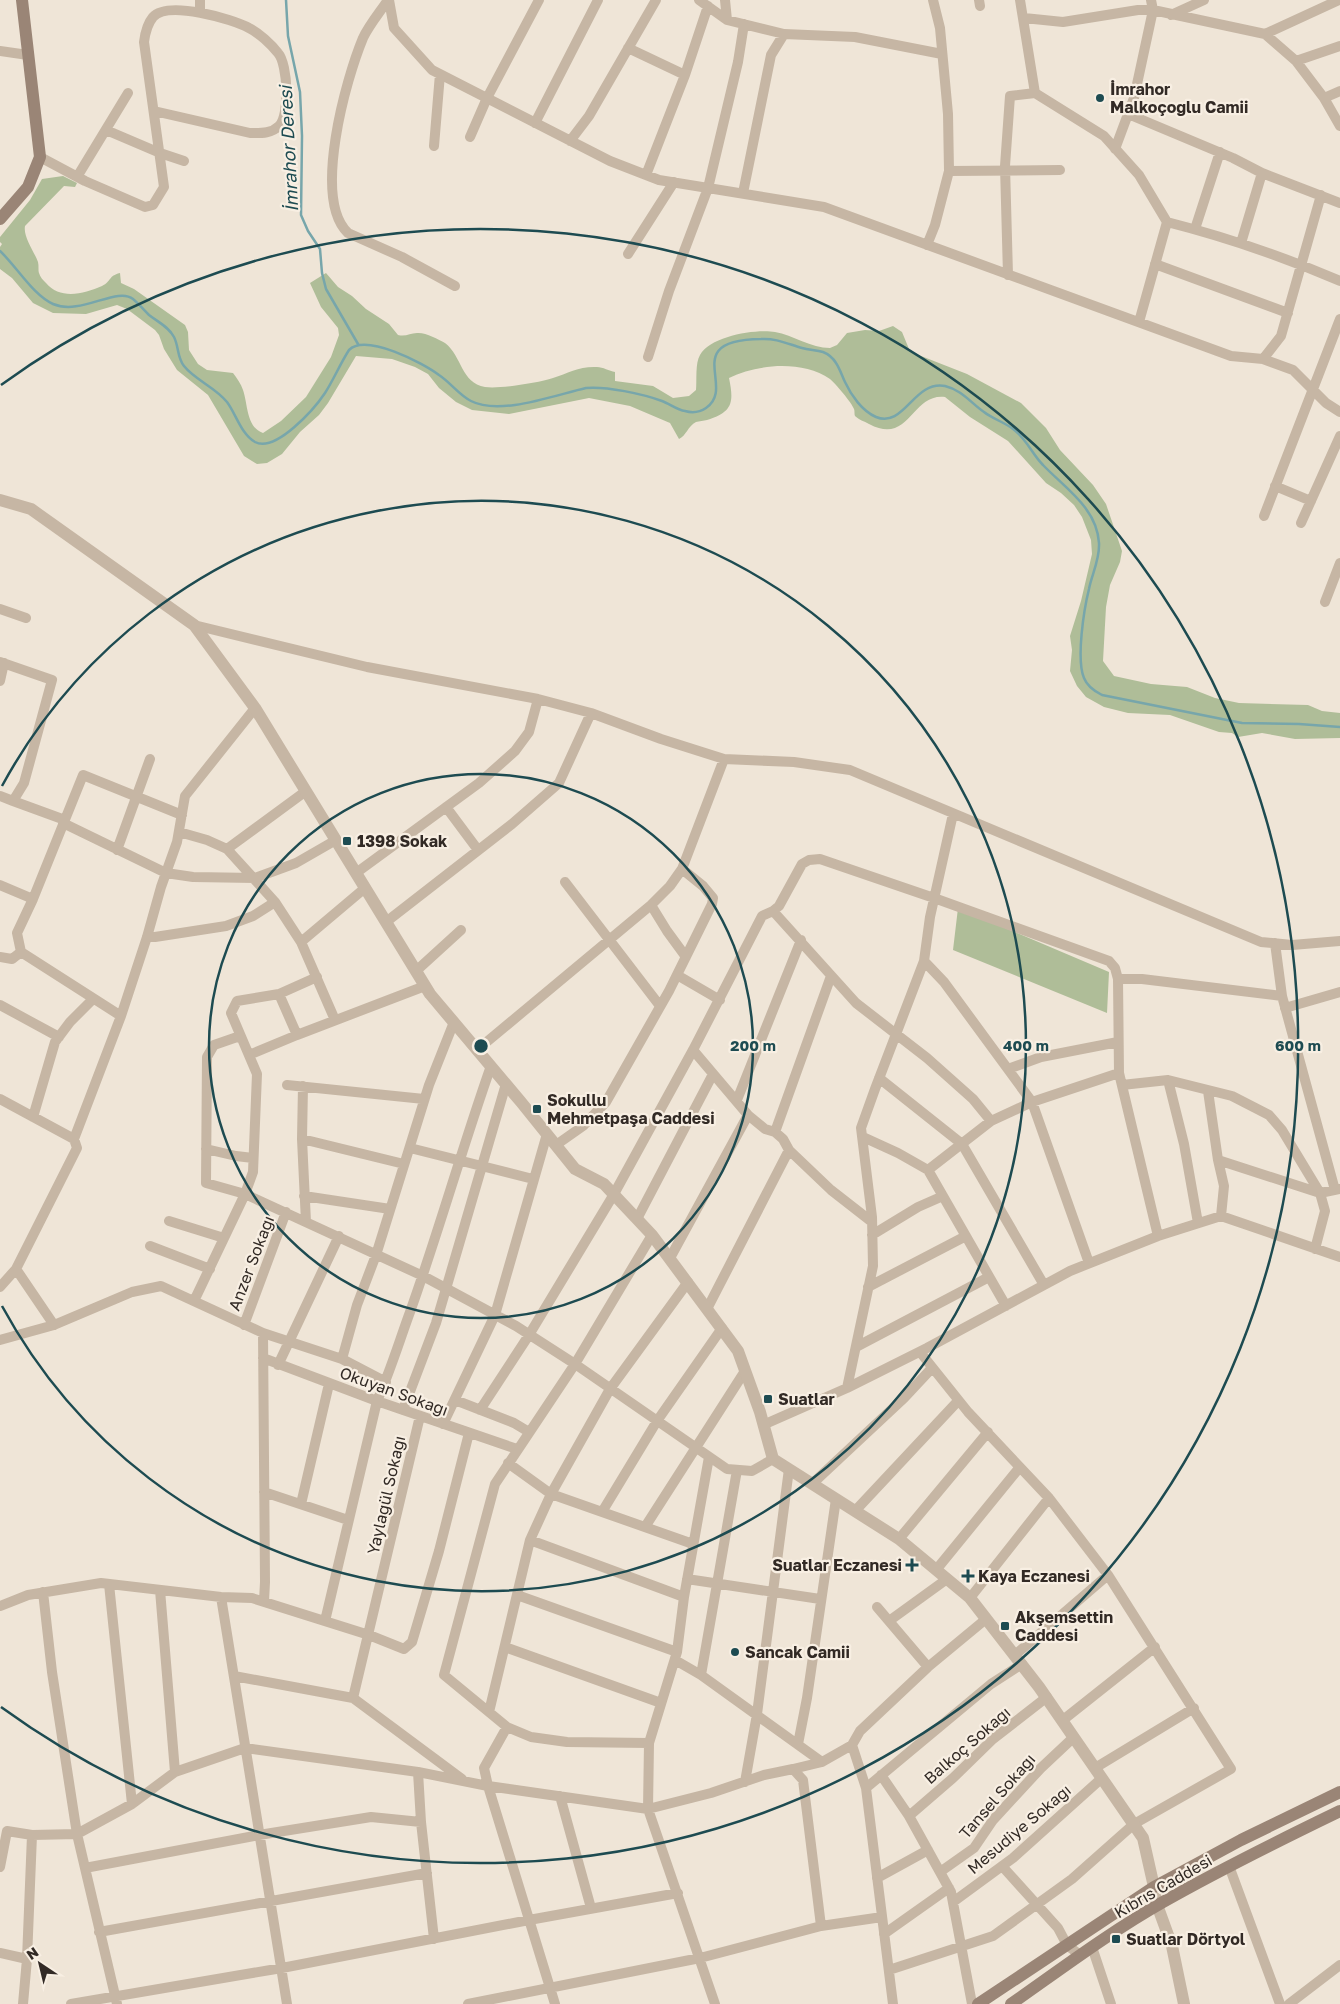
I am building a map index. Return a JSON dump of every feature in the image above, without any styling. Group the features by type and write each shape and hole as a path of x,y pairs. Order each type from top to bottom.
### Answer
{"main road":[{"path":"0,219 28,187 40,157 22,0"},
{"path":"978,2004 1154,1887 1242,1840 1340,1792"},
{"name":"Kıbrıs Caddesi","path":"1016,2002 1080,1955 1157,1906 1229,1866 1340,1812"}],"street":[{"path":"200,0 200,12"},
{"path":"388,0 394,28 432,70 610,162 646,175 674,182 824,207 1231,356 1263,359 1294,370 1326,403 1340,412"},
{"path":"388,0 364,37 348,82 334,145 331,185 335,211 342,228 348,233 402,257 455,286"},
{"path":"470,137 487,98 538,0"},
{"path":"534,123 598,0"},
{"path":"570,141 589,116 656,0"},
{"path":"725,0 726,20"},
{"path":"927,245 935,225 948,171 948,114 940,28 933,0"},
{"path":"1020,0 1035,93"},
{"path":"1171,15 1204,0"},
{"path":"1265,34 1339,0"},
{"path":"646,175 685,75 703,3 726,20 784,34 855,37 942,54"},
{"path":"1024,18 1063,22 1138,10 1152,5 1171,15 1265,34 1296,61 1324,98 1340,126"},
{"path":"1115,148 1134,98 1152,5"},
{"path":"40,157 78,177 145,207 153,205 164,187 144,42 153,16 164,11 200,12 249,28 280,54 285,73 286,114 273,131 250,133 154,111"},
{"path":"648,357 669,291 708,188 738,62 744,24"},
{"path":"743,193 771,55 784,34"},
{"path":"1296,61 1340,46"},
{"path":"628,48 685,75"},
{"path":"0,51 28,55"},
{"path":"434,146 440,74"},
{"path":"1324,98 1340,91"},
{"path":"78,177 128,93"},
{"path":"1008,275 1005,171 1010,96 1035,93 1104,136 1139,175 1167,222 1241,243 1301,264 1340,281"},
{"path":"1128,114 1220,152 1262,173 1340,203"},
{"path":"106,130 184,161"},
{"path":"1195,229 1220,152"},
{"path":"948,171 1060,170"},
{"path":"1241,243 1262,173"},
{"path":"628,254 674,182"},
{"path":"1263,359 1281,336 1321,195"},
{"path":"1139,322 1167,222"},
{"path":"1155,264 1288,313"},
{"path":"1264,516 1340,319"},
{"path":"1301,523 1340,436"},
{"path":"1275,486 1311,501"},
{"path":"0,500 31,508 194,625 255,708 424,986 574,1169 604,1184 652,1235 738,1351 773,1458 899,1539 970,1598 1063,1720 1143,1838 1157,1906 1172,1946 1184,2004"},
{"path":"1325,602 1340,563"},
{"path":"0,609 26,618"},
{"path":"194,625 367,667 538,699 591,713 661,739 724,759 794,762 850,770 1261,942 1292,945 1340,941"},
{"path":"0,681 2,663 52,680 24,783 13,801"},
{"path":"356,874 479,783 515,751 529,732 538,699"},
{"path":"74,1140 121,1016 148,937 179,832 185,796 255,708"},
{"path":"386,922 559,783 591,713"},
{"path":"117,850 150,759"},
{"path":"477,1050 651,905 670,886 682,869 724,759"},
{"path":"121,1016 21,952 17,933 33,899 83,776 182,815"},
{"path":"227,848 306,791"},
{"path":"0,796 64,821 117,850 166,873 193,877 255,878 296,863 336,840"},
{"path":"446,807 478,850"},
{"path":"847,1388 873,1266 872,1222 861,1128 924,962 934,898 953,814"},
{"path":"179,832 227,848 275,902 302,942 335,1020"},
{"path":"480,1410 529,1335 614,1194 720,1000 762,916 773,911 778,906 802,864 814,859 820,859 934,898 1109,961 1115,968 1118,979 1119,1073 1158,1236"},
{"path":"556,1145 583,1126 606,1102 677,975 712,904 713,898 703,886 682,869"},
{"path":"565,882 660,1006"},
{"path":"0,885 33,899"},
{"path":"302,942 365,888"},
{"path":"148,937 155,938 226,926 254,916 275,902"},
{"path":"651,905 686,957"},
{"path":"773,911 856,1003 927,1058 973,1099 990,1120"},
{"path":"416,971 461,930"},
{"path":"737,1100 801,940"},
{"path":"1218,1160 1320,1193 1338,1190 1282,996 1275,943"},
{"path":"0,957 12,958 21,952"},
{"path":"924,962 944,982 1032,1102 1089,1263"},
{"path":"677,975 720,1000"},
{"path":"775,1132 831,976"},
{"path":"194,1301 245,1194 253,1172 257,1074 231,1013 237,1002 279,994 317,977"},
{"path":"1118,979 1142,979 1282,996"},
{"path":"249,1055 424,986"},
{"path":"279,994 298,1035"},
{"path":"1286,1008 1340,994"},
{"path":"33,1117 55,1042 70,1022 93,999"},
{"path":"0,1005 59,1037"},
{"path":"342,1359 357,1305 376,1254 424,1099 454,1022"},
{"path":"240,1036 214,1045 207,1057 206,1183 245,1194 339,1236 422,1276 495,1316 575,1364 727,1469 752,1471 773,1458"},
{"path":"1008,1069 1041,1057 1118,1042"},
{"path":"693,1050 748,1115 764,1129 775,1132 783,1139 788,1150 836,1195 872,1222"},
{"path":"325,1621 377,1401 386,1382 491,1066"},
{"path":"928,1170 990,1120 1032,1102 1119,1073"},
{"path":"637,1219 713,1074"},
{"path":"879,1078 962,1144 1044,1285"},
{"path":"1122,1085 1168,1080 1232,1096 1269,1115 1282,1130 1320,1193 1325,1211 1315,1249"},
{"path":"1168,1080 1184,1144 1198,1223"},
{"path":"403,1410 436,1322 506,1084"},
{"path":"287,1085 424,1099"},
{"path":"303,1086 302,1139 306,1222"},
{"path":"1208,1090 1218,1160 1224,1186 1221,1216"},
{"path":"0,1099 74,1140 77,1148 16,1269 0,1287"},
{"path":"670,1258 748,1115"},
{"path":"443,1424 495,1316 547,1134"},
{"path":"862,1137 898,1152 928,1170 1006,1306"},
{"path":"302,1139 404,1164"},
{"path":"410,1148 533,1179"},
{"path":"206,1149 253,1158"},
{"path":"707,1309 788,1150"},
{"path":"304,1196 390,1209"},
{"path":"872,1235 918,1207 943,1196"},
{"name":"Anzer Sokağı","path":"244,1324 286,1212"},
{"path":"763,1424 847,1388 920,1352 1070,1270 1158,1236 1221,1216 1340,1258"},
{"path":"169,1221 224,1238"},
{"path":"649,1743 567,1742 531,1736 507,1727 444,1675 494,1484 575,1364 652,1235"},
{"path":"278,1365 339,1236"},
{"path":"868,1287 966,1236"},
{"path":"150,1246 210,1269"},
{"path":"16,1269 54,1325"},
{"path":"856,1348 989,1277"},
{"path":"489,1712 530,1540 551,1494 610,1389 688,1282"},
{"path":"0,1340 54,1325 132,1292 161,1286 263,1334 342,1359 386,1382"},
{"path":"602,1512 657,1421 722,1328"},
{"path":"263,1334 264,1601"},
{"path":"889,1970 993,1936 1072,1879 1134,1824 1231,1769 1108,1575 1049,1498 958,1401 920,1352"},
{"name":"Okuyan Sokağı","path":"263,1358 329,1384 517,1449"},
{"path":"812,1484 904,1398 932,1368"},
{"path":"645,1527 745,1371"},
{"path":"301,1504 329,1384"},
{"path":"455,1400 514,1423 528,1432"},
{"path":"855,1511 958,1401"},
{"name":"Yaylagül Sokağı","path":"353,1698 420,1416"},
{"path":"899,1539 988,1432"},
{"path":"0,1606 28,1595 101,1583 222,1597 252,1598 369,1635 404,1649 412,1642 440,1552 470,1433"},
{"path":"709,1457 684,1597 676,1656 649,1743 648,1809 715,2004"},
{"path":"508,1463 551,1494 693,1544"},
{"path":"936,1570 1020,1467"},
{"path":"745,1782 757,1714 789,1468"},
{"path":"701,1675 737,1470"},
{"path":"264,1492 348,1520"},
{"path":"970,1598 1049,1498"},
{"path":"798,1744 807,1698 836,1499"},
{"path":"530,1540 684,1597"},
{"path":"866,1788 991,1684 1108,1575"},
{"path":"687,1579 820,1599"},
{"path":"889,1622 947,1579"},
{"path":"109,1584 132,1804"},
{"path":"160,1590 175,1772"},
{"path":"43,1592 52,1672 77,1834 116,2000"},
{"path":"517,1595 676,1656 822,1762"},
{"path":"222,1597 258,1835 287,2004"},
{"path":"877,1608 928,1667"},
{"path":"0,1867 4,1830 32,1835 77,1834 132,1804 175,1772 245,1748 418,1772 488,1786 648,1809 822,1762 852,1745 860,1731 928,1667 986,1619"},
{"path":"505,1647 661,1703"},
{"path":"1063,1720 1154,1647"},
{"path":"234,1676 353,1698 465,1781"},
{"name":"Balkoç Sokağı","path":"909,1816 993,1739 1046,1697"},
{"name":"Mesudiye Sokağı","path":"953,1902 1002,1866 1099,1773 1194,1708"},
{"path":"507,1727 484,1768 555,2004"},
{"name":"Tansel Sokağı","path":"940,1872 974,1848 993,1820 1041,1768 1074,1737"},
{"path":"852,1745 866,1788 893,2004"},
{"path":"793,1769 803,1780 821,1926"},
{"path":"418,1772 421,1822 434,1938"},
{"path":"881,1775 909,1816 949,1888 972,2004"},
{"path":"560,1796 591,1908"},
{"path":"85,1868 258,1835 371,1817 421,1822"},
{"path":"25,2004 32,1835"},
{"path":"877,1878 928,1850"},
{"path":"1002,1866 1058,1928 1067,1945 1080,1955"},
{"path":"1229,1866 1280,2004"},
{"path":"99,1932 426,1873"},
{"path":"884,1934 949,1888"},
{"path":"71,2004 116,2000 591,1908 678,1893"},
{"path":"468,2004 700,1958 821,1926 882,1917"},
{"path":"1092,1947 1111,2004"},
{"path":"0,1953 27,1959"},
{"path":"1289,2004 1340,1965"}],"green space":[{"path":"63,176 77,183 75,187 64,186 25,226 29,244 38,262 40,276 58,292 72,294 102,286 120,273 121,283 134,289 185,325 188,332 189,350 198,364 207,370 233,373 243,390 248,414 253,426 263,433 281,421 306,397 331,357 339,335 338,328 321,307 310,283 326,273 338,287 389,324 398,335 424,334 445,343 451,348 466,375 477,384 485,387 528,384 580,369 597,367 615,372 615,381 653,386 673,398 689,396 696,390 698,358 700,355 714,343 734,335 766,331 775,332 816,346 830,348 837,345 847,333 865,330 879,331 893,326 902,332 909,349 916,354 967,374 1021,403 1046,428 1060,450 1093,485 1106,504 1122,551 1120,562 1110,585 1106,607 1103,661 1114,676 1151,684 1187,687 1215,698 1239,703 1308,705 1322,711 1340,713 1340,738 1295,739 1262,733 1238,737 1232,733 1219,732 1170,715 1128,713 1104,707 1086,697 1077,686 1070,671 1072,650 1070,636 1081,601 1092,554 1091,540 1082,517 1074,505 1046,483 1008,441 970,417 945,397 934,398 925,403 902,424 893,428 883,429 857,417 853,406 847,398 830,379 819,373 793,367 766,367 729,378 731,400 727,410 716,417 696,422 679,439 670,423 630,406 589,398 509,414 472,410 456,402 439,388 428,374 415,367 392,359 356,356 319,415 300,432 282,454 267,463 257,464 244,456 208,395 177,370 155,330 127,309 117,305 86,314 53,313 33,303 12,278 0,269 0,247 2,244 0,237 30,200 42,179"},
{"path":"958,908 1109,972 1107,1013 953,950"}],"waterway":[{"name":"İmrahor Deresi","path":"286,0 288,36 300,92 302,136 301,215 308,231 320,249 322,273 326,289 358,344"},
{"path":"0,251 32,287 53,304 64,307 75,306 118,296 126,296 133,299 149,315 172,333 184,366 227,402 242,429 250,438 255,442 264,444 284,435 313,409 325,393 349,350 357,346 368,345 381,347 408,357 439,375 463,396 483,405 497,406 528,403 586,388 594,388 635,393 662,401 682,410 690,412 699,411 706,408 714,399 716,388 714,366 716,356 722,347 736,341 761,339 777,340 829,355 837,365 854,397 866,411 876,417 886,419 894,416 917,396 934,386 951,388 987,414 1018,433 1043,465 1078,499 1092,519 1097,531 1099,549 1085,609 1081,647 1082,670 1085,681 1091,688 1102,695 1242,723 1340,727"}],"place":[{"name":"İmrahor Malkoçoğlu Camii","path":"1100,98"},
{"name":"1398 Sokak","path":"347,841"},
{"name":"Sokullu Mehmetpaşa Caddesi","path":"537,1109"},
{"name":"Suatlar","path":"768,1399"},
{"name":"Suatlar Eczanesi","path":"912,1565"},
{"name":"Kaya Eczanesi","path":"968,1576"},
{"name":"Akşemsettin Caddesi","path":"1005,1626"},
{"name":"Sancak Camii","path":"735,1652"},
{"name":"Suatlar Dörtyol","path":"1116,1939"}]}
